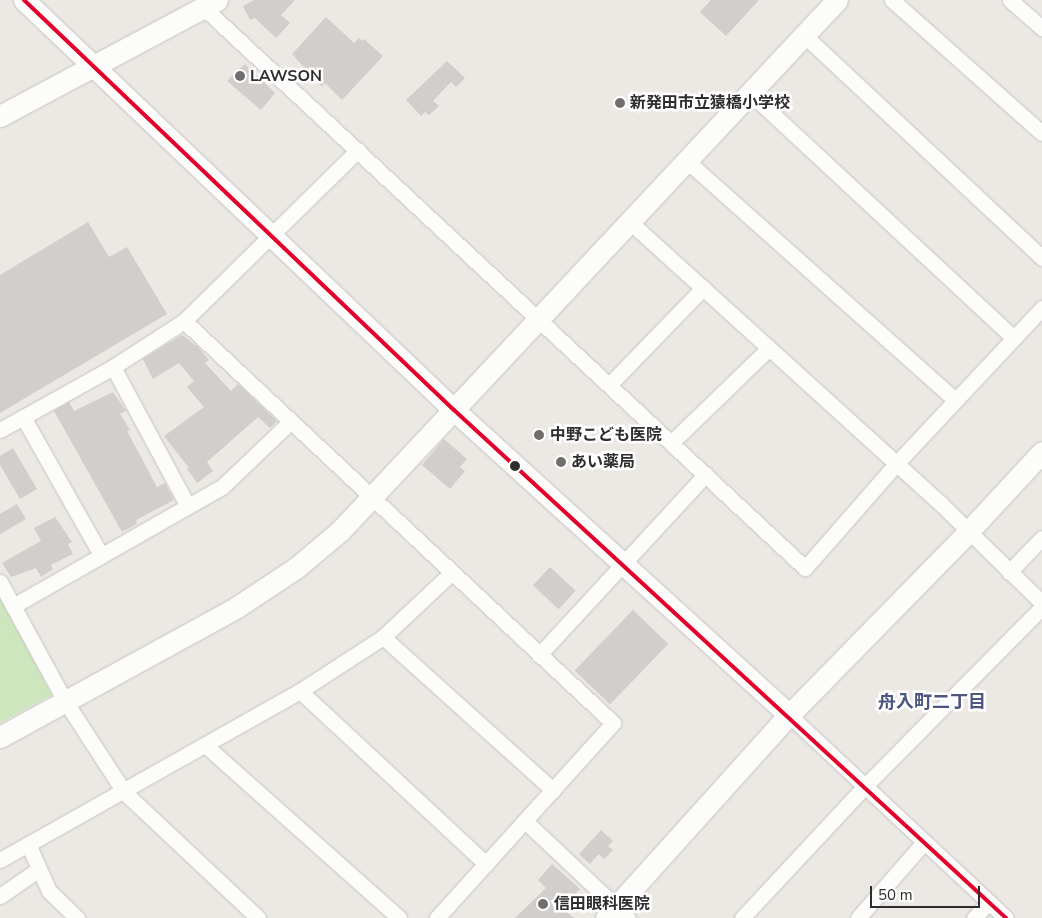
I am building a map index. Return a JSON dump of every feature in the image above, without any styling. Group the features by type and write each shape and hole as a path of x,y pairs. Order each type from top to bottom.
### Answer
{"street":[{"path":"24,0 90,67 454,410 621,565 788,715 1006,918"},
{"path":"0,737 237,606 296,568 372,497 837,0"},
{"path":"892,0 1042,133"},
{"path":"1010,0 1042,28"},
{"path":"0,116 210,4 358,150 540,318 805,568 896,464 1042,308"},
{"path":"804,36 1042,258"},
{"path":"750,93 1014,338"},
{"path":"0,430 113,367 184,321 213,296 268,235 358,150"},
{"path":"687,160 956,400"},
{"path":"630,222 896,464 1042,603"},
{"path":"610,384 702,288"},
{"path":"184,321 372,497 450,574 613,724 437,918"},
{"path":"672,442 769,348"},
{"path":"113,367 188,506"},
{"path":"24,417 101,555"},
{"path":"13,606 222,487 291,421"},
{"path":"525,821 617,914 788,715 967,533 1042,452"},
{"path":"538,655 706,474"},
{"path":"1009,572 1042,538"},
{"path":"0,860 124,792 300,691 383,637 450,574"},
{"path":"0,582 65,701 124,792 258,918"},
{"path":"742,918 865,786 1042,607"},
{"path":"383,637 553,790"},
{"path":"300,691 486,864"},
{"path":"205,745 399,918"},
{"path":"858,918 924,842"},
{"path":"28,844 49,891 77,918"},
{"path":"0,896 39,869"},
{"path":"974,918 989,902"}],"green space":[{"path":"0,598 52,695 0,723"}],"building":[{"path":"254,0 295,0 281,15 290,23 276,38 255,18 250,20 243,6"},
{"path":"711,0 759,0 726,36 700,12"},
{"path":"326,17 354,43 359,38 362,41 364,39 383,56 342,100 325,83 322,87 292,54"},
{"path":"447,61 465,78 456,87 451,82 433,101 439,106 429,115 425,112 421,116 406,100"},
{"path":"245,64 275,93 261,110 227,81"},
{"path":"88,222 109,257 127,247 167,314 0,413 0,275"},
{"path":"182,335 198,347 209,360 205,363 231,391 238,384 277,421 270,428 258,417 207,462 213,471 197,483 187,469 189,468 164,436 204,407 187,387 194,381 179,363 153,379 143,359"},
{"path":"113,392 126,411 120,414 130,430 127,431 157,487 165,483 174,500 136,520 137,524 122,532 54,411 69,402 74,411"},
{"path":"444,439 467,459 460,467 465,471 450,489 422,465"},
{"path":"13,448 37,489 20,499 0,465 0,456"},
{"path":"17,504 26,519 0,534 0,514"},
{"path":"55,517 72,542 68,544 73,554 51,565 53,569 41,577 36,568 11,577 2,563 41,541 34,528"},
{"path":"550,567 576,591 559,609 533,585"},
{"path":"633,610 668,644 610,704 575,670"},
{"path":"601,830 613,841 608,846 613,850 604,859 599,854 590,864 579,854"},
{"path":"552,864 580,889 562,908 574,918 515,918 546,888 538,880"}],"transit line":[{"path":"24,0 454,410 1006,918"}],"place":[{"name":"LAWSON","path":"240,76"},
{"name":"新発田市立猿橋小学校","path":"620,103"},
{"name":"中野こども医院","path":"539,435"},
{"name":"あい薬局","path":"561,462"},
{"name":"信田眼科医院","path":"543,904"}],"district":[{"name":"舟入町二丁目","path":"932,702"}]}
